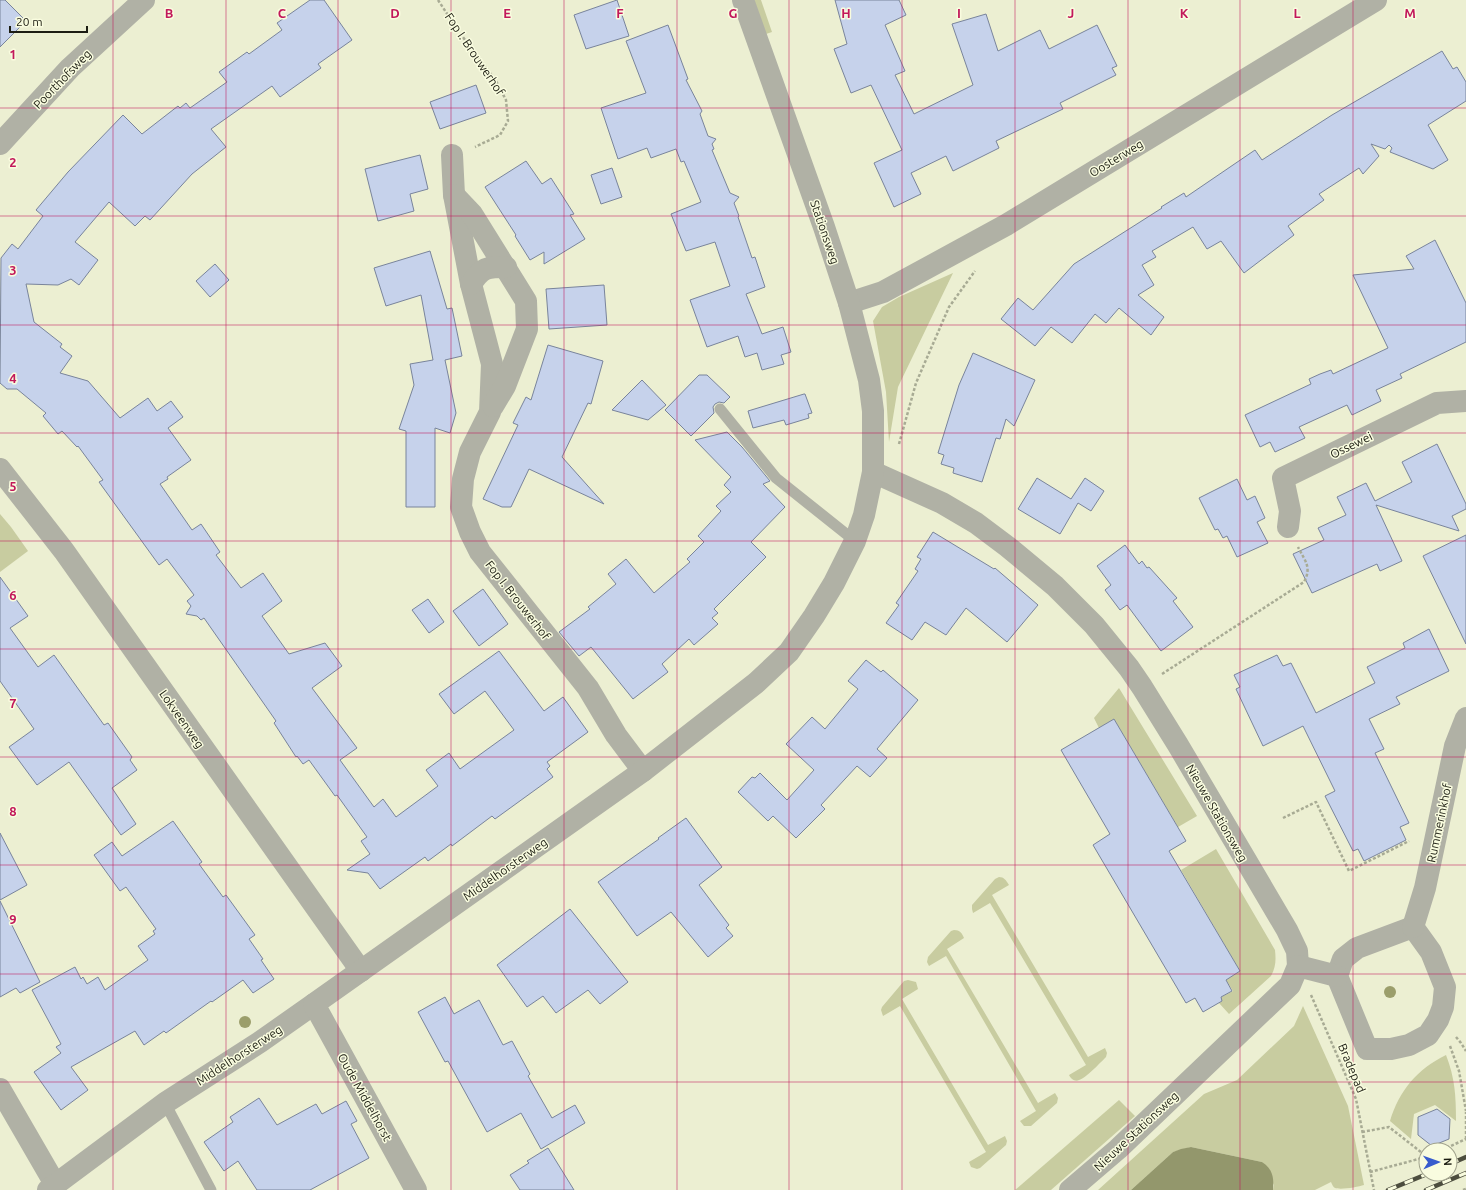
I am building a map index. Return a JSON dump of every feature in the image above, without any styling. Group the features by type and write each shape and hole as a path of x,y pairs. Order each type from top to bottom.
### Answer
{"street":[{"name":"Poorthofsweg","path":"0,144 70,68 144,0"},
{"name":"Stationsweg","path":"743,0 824,227 849,303 869,380 874,440 881,475"},
{"name":"Oosterweg","path":"849,303 883,292 983,238 1369,2"},
{"name":"Fop I. Brouwerhof","path":"452,155 454,195 471,284 492,364 490,412"},
{"name":"Fop I. Brouwerhof","path":"454,195 472,214 506,267 526,302 527,329 505,386 470,452 463,479 461,507 470,532 480,552 588,688 616,735 643,771"},
{"path":"471,284 478,274 490,267 506,267"},
{"name":"Ossewei","path":"1288,527 1290,510 1283,478 1436,403 1466,401"},
{"name":"Lokveenweg","path":"0,469 64,550 361,971"},
{"name":"Middelhorsterweg","path":"51,1187 164,1104 260,1042 643,771 756,683 789,652 814,616 834,583 855,541 881,475"},
{"name":"Nieuwe Stationsweg","path":"881,475 942,503 976,523 1014,551 1055,586 1094,625 1129,668 1142,687 1178,745 1295,944 1298,952 1298,966 1290,985 1118,1149 1070,1190"},
{"name":"Rummerinkhof","path":"1413,928 1425,888 1455,746 1466,718"},
{"path":"1413,928 1431,952 1445,987 1443,1007 1438,1020 1428,1035 1409,1046 1391,1049 1367,1048 1337,976 1342,959 1357,948 1413,928"},
{"path":"1298,966 1337,976"},
{"name":"Oude Middelhorst","path":"314,1004 416,1190"},
{"path":"0,1089 51,1187"}],"lane":[{"path":"720,409 776,478 855,541"},
{"path":"164,1104 211,1190"}],"path":[{"name":"Fop I. Brouwerhof","path":"438,0 459,32 496,81 506,100 508,120 500,135 467,152 452,155"},
{"path":"881,475 916,384 949,307 981,263 983,238"},
{"path":"1142,687 1304,582 1308,575 1309,568 1288,527"},
{"path":"1283,818 1316,802 1349,871 1414,839"},
{"name":"Bradepad","path":"1298,966 1356,1099 1374,1190"},
{"path":"1455,1057 1462,1080 1466,1111 1466,1139"},
{"path":"1362,1132 1389,1127 1418,1150"},
{"path":"1370,1172 1418,1158"}],"shaded area":[{"path":"754,0 761,0 772,32 766,34"},
{"path":"953,273 898,387 889,442 886,392 873,321 882,307 899,297"},
{"path":"0,514 28,551 0,572"},
{"path":"1119,688 1197,816 1178,827 1114,719 1099,728 1094,718"},
{"path":"1216,849 1275,950 1275,966 1271,976 1229,1014 1219,1003 1222,1001 1221,997 1233,991 1226,980 1240,971 1181,870"},
{"path":"999,877 1005,879 1009,885 992,895 1088,1057 1105,1048 1107,1053 1106,1057 1097,1066 1079,1080 1073,1080 1069,1075 1086,1065 990,903 973,913 972,905 995,879"},
{"path":"954,930 960,932 964,938 947,949 1038,1103 1055,1093 1058,1098 1057,1103 1031,1126 1024,1126 1020,1121 1036,1111 946,956 929,966 927,962 928,957 951,931"},
{"path":"908,980 916,982 918,989 902,999 988,1145 1005,1136 1007,1141 1006,1145 980,1168 977,1169 971,1167 969,1162 986,1152 900,1006 883,1016 881,1010 882,1007 904,981"},
{"path":"1303,1006 1348,1106 1364,1185 1338,1189 1334,1188 1331,1182 1315,1190 1273,1190 1274,1185 1262,1162 1191,1147 1173,1152 1131,1190 1098,1190 1204,1094 1237,1080 1294,1026"},
{"path":"1446,1055 1454,1087 1456,1121 1435,1105 1414,1114 1411,1139 1390,1121 1398,1100 1410,1082 1418,1074 1426,1067"},
{"path":"1119,1100 1135,1116 1051,1190 1015,1190"},
{"path":"1191,1147 1262,1162 1271,1171 1273,1190 1131,1190 1173,1152"}],"building":[{"path":"0,0 5,0 26,21 0,47"},
{"path":"310,0 324,0 352,40 318,64 321,68 280,97 272,86 211,129 226,147 192,174 150,220 145,216 135,226 109,202 75,242 98,260 79,285 71,279 58,285 26,284 34,322 62,344 60,347 72,356 60,373 88,381 120,418 148,398 157,411 171,401 183,417 168,428 191,460 167,477 168,479 160,484 192,530 201,524 220,552 216,555 241,588 263,573 282,601 262,616 289,654 325,643 342,666 312,688 357,748 340,760 374,807 383,799 396,817 438,786 426,770 449,753 460,769 514,730 485,691 454,714 439,694 499,651 544,711 563,697 588,732 547,762 550,766 547,769 553,777 495,819 492,816 452,846 451,844 428,861 425,857 380,889 368,873 347,870 370,854 361,841 367,837 337,795 335,796 309,760 303,764 297,756 296,757 274,723 276,721 204,618 201,620 197,616 186,614 191,606 187,601 194,595 167,559 159,565 99,482 103,480 78,446 77,447 62,431 58,434 43,416 46,413 17,389 7,389 0,383 1,258 12,244 18,249 43,216 36,210 68,172 123,115 142,134 178,106 180,108 186,103 190,108 227,82 219,72 247,52 249,54 282,30 277,23"},
{"path":"617,0 629,36 586,49 574,15"},
{"path":"835,0 899,0 906,15 885,25 905,71 895,75 914,114 973,85 952,24 986,14 998,51 1040,30 1049,49 1097,25 1117,66 1112,68 1116,75 1060,103 1063,109 996,141 999,148 953,171 946,156 911,173 921,194 894,207 874,163 902,150 871,85 851,93 834,49 847,44"},
{"path":"668,25 688,79 686,80 702,111 700,114 708,136 716,139 712,144 714,149 712,150 730,193 739,197 734,203 739,216 738,217 752,258 755,257 765,287 746,294 762,334 783,327 791,352 781,355 784,364 762,370 757,353 745,357 738,336 707,347 690,300 730,286 715,242 686,251 671,214 701,202 684,161 681,162 676,149 651,158 647,148 618,159 601,108 646,93 626,41"},
{"path":"1442,51 1453,69 1457,67 1466,82 1466,101 1428,125 1448,160 1433,169 1390,152 1392,148 1389,145 1385,149 1371,144 1379,156 1363,174 1359,168 1319,194 1324,200 1288,226 1294,235 1244,273 1221,241 1207,249 1193,227 1152,251 1156,257 1142,265 1154,285 1138,295 1164,317 1151,335 1119,308 1106,323 1095,314 1072,343 1051,327 1035,346 1001,319 1018,298 1033,310 1074,264 1184,193 1186,197 1255,150 1262,160 1332,115"},
{"path":"476,85 486,113 440,129 430,102"},
{"path":"420,155 428,189 410,194 414,211 378,221 365,169"},
{"path":"526,161 542,184 551,178 574,214 570,215 585,239 544,264 544,252 530,260 515,236 516,235 485,187"},
{"path":"612,168 622,197 601,204 591,175"},
{"path":"1435,240 1466,303 1466,342 1400,374 1402,378 1376,390 1381,401 1352,415 1347,405 1299,427 1305,438 1275,452 1270,442 1260,447 1245,415 1311,384 1309,379 1331,370 1333,374 1388,348 1353,275 1414,269 1406,256"},
{"path":"430,251 447,309 452,308 462,356 445,360 456,413 450,433 435,428 435,507 406,507 406,431 399,429 414,385 410,364 433,360 421,295 386,306 374,268"},
{"path":"215,264 229,280 210,297 196,281"},
{"path":"604,285 607,325 549,329 546,289"},
{"path":"548,345 603,361 591,404 588,403 562,457 604,504 529,469 511,507 502,507 483,499 518,425 513,423 526,397 531,400"},
{"path":"973,353 1035,380 1014,426 1006,419 1000,439 996,438 982,482 953,473 954,468 941,464 944,455 938,453 959,385"},
{"path":"699,375 707,375 730,397 724,403 719,402 715,404 713,407 714,413 691,436 665,410"},
{"path":"642,380 666,405 648,420 612,410"},
{"path":"805,394 812,413 808,414 809,418 786,425 784,420 753,428 748,411"},
{"path":"727,432 742,447 770,481 763,484 785,507 751,542 766,557 714,609 718,613 712,618 718,624 694,645 689,639 662,664 668,672 633,699 591,647 579,656 559,632 590,609 588,607 616,584 608,574 626,559 654,593 690,562 687,559 704,542 698,536 721,511 716,506 731,492 724,485 731,477 695,440"},
{"path":"1437,444 1466,504 1466,509 1452,516 1459,531 1376,505 1402,561 1380,571 1377,564 1312,593 1293,554 1324,540 1318,528 1346,515 1337,497 1366,483 1375,501 1412,482 1402,462"},
{"path":"1037,478 1071,499 1085,478 1104,491 1091,511 1078,503 1060,534 1018,509"},
{"path":"1237,479 1247,500 1255,496 1265,518 1257,522 1268,543 1237,557 1227,536 1223,538 1218,529 1215,530 1199,498"},
{"path":"933,532 994,569 995,568 1038,605 1007,642 966,608 946,635 925,622 912,640 886,623 899,605 896,603 918,571 915,569 921,559 917,557"},
{"path":"1466,535 1466,644 1423,556"},
{"path":"1125,545 1139,564 1142,561 1147,568 1149,567 1177,598 1173,601 1193,627 1161,651 1127,605 1120,610 1105,590 1111,585 1097,566"},
{"path":"0,577 28,616 10,628 38,667 54,655 104,725 108,723 132,757 130,760 137,770 112,788 136,824 121,835 69,762 37,785 9,747 34,729 0,681"},
{"path":"483,589 508,624 479,646 453,611"},
{"path":"428,599 444,622 429,633 412,610"},
{"path":"1429,629 1449,671 1396,697 1400,704 1369,719 1384,749 1375,753 1409,823 1400,827 1406,840 1364,861 1358,849 1353,851 1325,796 1335,791 1303,726 1263,746 1236,689 1240,687 1234,675 1277,655 1283,666 1291,663 1316,713 1375,683 1367,667 1405,648 1403,643"},
{"path":"866,660 881,672 883,670 918,700 877,749 887,758 870,777 857,766 821,805 825,809 796,838 773,816 768,821 738,792 752,777 755,778 760,773 787,800 814,770 786,744 812,717 825,729 858,689 848,681"},
{"path":"1114,719 1186,841 1169,851 1240,971 1226,980 1232,991 1221,997 1222,1001 1203,1012 1195,998 1186,1003 1093,845 1110,834 1061,750"},
{"path":"686,818 722,867 699,885 729,925 726,928 733,936 708,957 671,912 637,936 598,882"},
{"path":"173,821 202,862 199,864 223,897 226,895 255,935 249,939 263,959 261,960 274,979 253,993 243,980 166,1033 164,1031 144,1045 135,1031 71,1067 88,1090 61,1110 34,1072 61,1053 56,1047 61,1044 32,990 75,967 81,979 83,977 87,984 98,977 105,990 148,960 138,946 155,934 153,931 156,929 126,887 120,891 94,855 112,842 122,856"},
{"path":"0,833 27,885 0,900"},
{"path":"0,901 40,982 20,993 16,988 0,997"},
{"path":"570,909 628,982 600,1004 588,990 556,1013 543,996 527,1007 497,965"},
{"path":"445,997 454,1014 479,1000 503,1045 512,1041 530,1074 528,1076 552,1118 575,1105 585,1123 541,1149 521,1113 487,1132 448,1061 445,1062 418,1012"},
{"path":"259,1098 277,1125 316,1104 322,1114 346,1101 357,1121 351,1124 369,1158 310,1190 257,1190 238,1161 224,1171 204,1142 233,1122 230,1117"},
{"path":"1437,1109 1450,1119 1449,1139 1442,1142 1427,1142 1418,1135 1418,1117"},
{"path":"548,1148 574,1190 520,1190 510,1175 529,1163 527,1161"}],"railway":[{"path":"1458,1160 1466,1157"},
{"path":"1426,1190 1466,1173"},
{"path":"1388,1190 1418,1178"}]}
